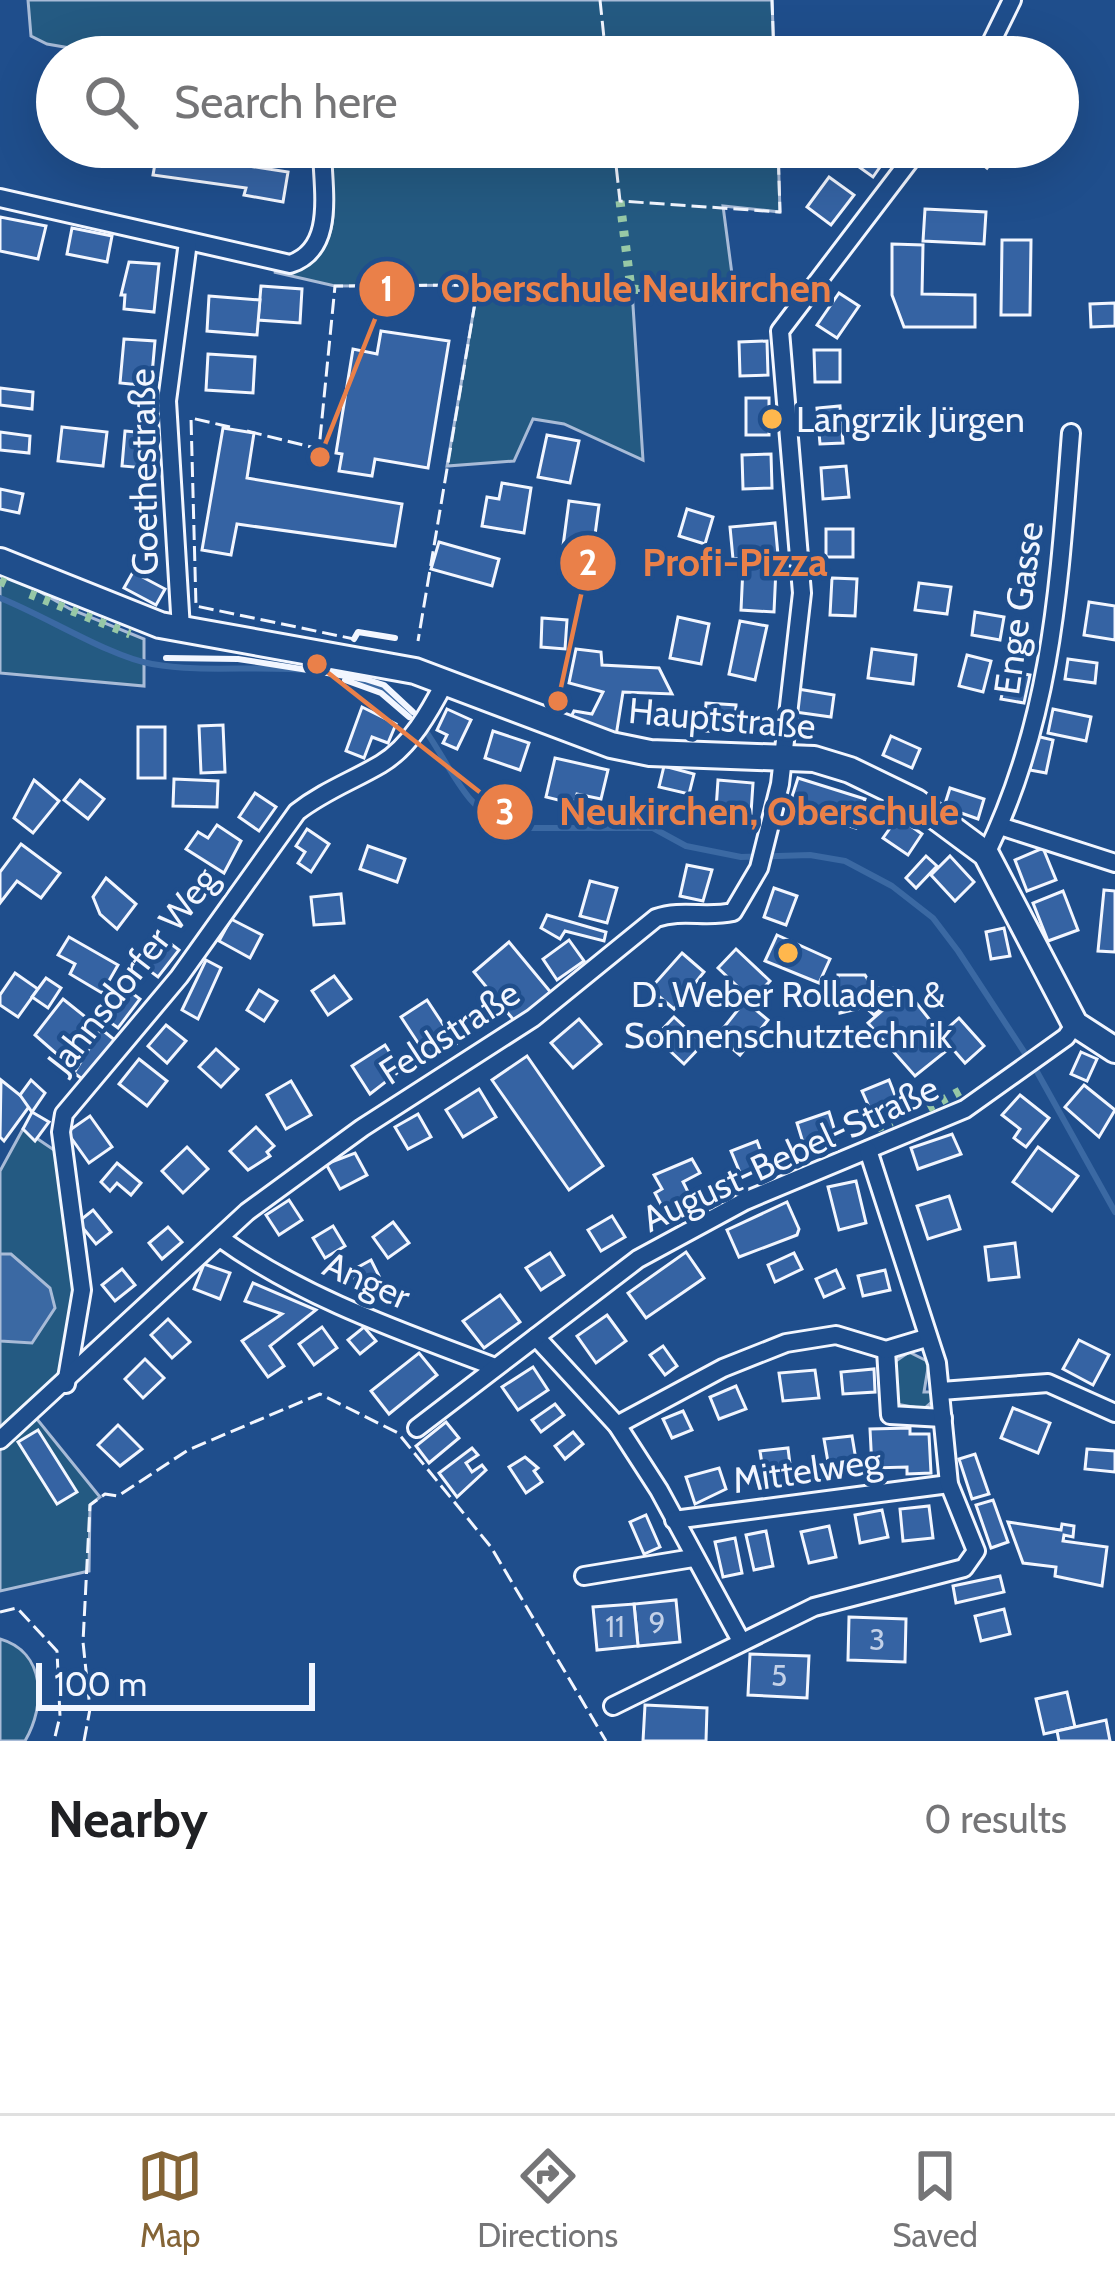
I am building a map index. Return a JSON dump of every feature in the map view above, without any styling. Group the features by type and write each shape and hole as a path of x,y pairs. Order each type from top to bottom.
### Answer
{"main road":[{"name":"Hauptstraße","path":"0,561 181,629 381,663 611,745 650,753 786,756 850,770 899,794 986,854 1075,1024 1115,1050"}],"street":[{"path":"994,36 1012,0"},
{"path":"0,198 290,264 312,254 322,234 322,168"},
{"name":"Feldstraße","path":"0,1440 220,1238 362,1129 533,1018 656,918 672,912 711,917 733,912 759,868 786,756 784,722 802,593 780,331 904,168"},
{"name":"Goethestraße","path":"181,629 167,401 188,242"},
{"name":"Enge Gasse","path":"986,854 1000,826 1048,680 1071,433"},
{"name":"Jahnsdorfer Weg","path":"66,1384 82,1290 62,1132 64,1114 179,977 297,812 320,794 386,762 427,717 445,682"},
{"path":"1000,826 1115,863"},
{"name":"August-Bebel-Straße","path":"417,1428 638,1259 745,1202 965,1109 1034,1054 1066,1037 1075,1024"},
{"path":"613,1706 814,1607 964,1568 976,1551 949,1484 941,1391 868,1150"},
{"name":"Anger","path":"220,1238 266,1271 376,1322 495,1367"},
{"path":"617,1425 723,1368 786,1343 836,1335 886,1350 926,1338"},
{"path":"536,1337 617,1425 741,1642"},
{"path":"886,1350 890,1415 943,1418"},
{"path":"941,1391 1048,1383 1115,1413"},
{"name":"Mittelweg","path":"674,1520 949,1484"},
{"path":"584,1576 693,1558"}],"shaded area":[{"path":"28,0 772,0 773,36 36,38 31,36"},
{"path":"331,168 779,168 780,212 723,206 735,297 632,290 643,460 564,424 533,419 514,461 447,466 478,285 335,286 274,272 315,255 326,243 333,211"},
{"path":"7,573 70,609 144,639 144,686 0,673 0,582"},
{"path":"23,1129 60,1154 77,1295 70,1357 32,1413 100,1497 90,1505 89,1571 0,1591 0,1171"},
{"path":"0,1254 11,1254 50,1288 55,1308 32,1343 0,1341"},
{"path":"909,1352 929,1362 924,1392 932,1392 932,1402 924,1409 896,1404 893,1363"},
{"path":"0,1639 26,1655 38,1681 36,1712 25,1741 0,1741"}],"building":[{"path":"154,168 288,172 283,202 244,195 246,188 153,175"},
{"path":"829,177 854,195 831,225 807,207"},
{"path":"925,209 986,212 984,244 923,241"},
{"path":"0,217 46,226 38,259 0,251"},
{"path":"72,228 112,236 107,262 67,254"},
{"path":"1002,240 1031,240 1030,315 1001,315"},
{"path":"892,244 923,245 922,294 975,295 975,327 904,327 892,295"},
{"path":"129,262 159,264 154,312 124,309 125,295 121,295"},
{"path":"261,286 302,289 300,323 258,320"},
{"path":"839,293 859,306 837,338 817,325"},
{"path":"209,296 260,300 257,335 207,331"},
{"path":"1115,303 1115,326 1091,327 1090,304"},
{"path":"381,331 449,341 428,468 375,459 372,476 339,471 342,454 336,453 353,349 377,354"},
{"path":"124,339 155,341 151,386 120,383"},
{"path":"767,341 768,375 740,376 739,342"},
{"path":"814,350 840,350 840,382 815,382"},
{"path":"208,354 255,357 253,393 206,390"},
{"path":"0,388 33,392 32,409 0,405"},
{"path":"746,398 769,398 769,435 746,435"},
{"path":"840,406 843,443 820,444 817,408"},
{"path":"62,427 107,432 103,466 58,461"},
{"path":"223,428 254,433 247,478 402,504 395,546 237,524 231,555 202,550"},
{"path":"125,431 148,433 145,468 122,466"},
{"path":"0,432 30,436 29,453 0,450"},
{"path":"547,435 579,441 570,483 538,477"},
{"path":"771,454 772,488 743,489 742,455"},
{"path":"846,466 849,497 823,499 821,468"},
{"path":"502,483 531,488 524,533 482,526 487,497 499,499"},
{"path":"0,489 23,494 19,513 0,509"},
{"path":"569,501 599,505 593,550 563,546"},
{"path":"687,509 713,517 705,544 679,536"},
{"path":"775,523 778,555 733,559 730,527"},
{"path":"826,529 853,529 853,557 826,557"},
{"path":"439,542 499,559 492,586 431,569"},
{"path":"743,567 776,568 774,612 741,610"},
{"path":"133,572 165,589 156,605 124,588"},
{"path":"832,578 857,579 855,616 830,615"},
{"path":"919,583 951,587 947,614 915,610"},
{"path":"1089,602 1115,606 1115,640 1084,635"},
{"path":"975,612 1004,617 1000,640 972,635"},
{"path":"678,617 709,624 701,664 670,658"},
{"path":"542,618 567,620 565,649 541,647"},
{"path":"740,621 767,626 755,680 729,674"},
{"path":"576,649 601,652 602,665 659,668 672,694 623,692 616,736 570,719 574,711 592,714 603,692 569,683"},
{"path":"872,649 916,655 913,684 868,678"},
{"path":"967,655 991,661 983,692 959,686"},
{"path":"1068,659 1097,663 1095,683 1065,679"},
{"path":"1007,671 1030,675 1024,703 1001,699"},
{"path":"792,688 834,695 831,717 788,711"},
{"path":"706,703 736,705 735,732 704,731"},
{"path":"362,707 396,724 388,743 372,737 364,758 346,751"},
{"path":"447,709 471,720 457,749 443,743 447,735 437,730"},
{"path":"1053,709 1091,717 1086,741 1048,733"},
{"path":"223,725 225,772 201,773 199,726"},
{"path":"138,727 165,727 165,778 138,778"},
{"path":"493,731 529,743 520,770 485,758"},
{"path":"891,736 920,749 912,768 883,755"},
{"path":"1036,736 1053,740 1046,773 1030,770"},
{"path":"555,758 608,770 601,799 577,794 574,804 546,797"},
{"path":"664,766 694,774 689,794 659,787"},
{"path":"798,778 865,799 856,828 789,806"},
{"path":"174,779 218,781 217,807 173,806"},
{"path":"34,780 59,801 33,833 14,818"},
{"path":"80,780 104,799 88,819 64,800"},
{"path":"718,780 753,783 751,813 716,810"},
{"path":"950,788 984,799 978,819 944,807"},
{"path":"255,793 276,807 259,831 239,817"},
{"path":"898,817 922,834 908,855 883,838"},
{"path":"217,825 241,841 224,873 186,849 198,832 208,838"},
{"path":"307,829 329,844 311,872 298,863 305,852 296,846"},
{"path":"21,844 60,873 41,898 17,881 0,903 0,872"},
{"path":"368,846 405,859 397,882 360,869"},
{"path":"1043,848 1056,880 1027,891 1015,860"},
{"path":"926,856 937,866 916,888 906,878"},
{"path":"950,856 974,882 955,901 931,875"},
{"path":"687,865 712,870 703,901 680,896"},
{"path":"106,878 136,904 117,929 100,914 93,897"},
{"path":"590,881 617,888 607,923 580,916"},
{"path":"774,888 797,896 786,925 764,917"},
{"path":"1104,890 1115,891 1115,952 1098,951"},
{"path":"1063,891 1078,930 1048,941 1033,903"},
{"path":"341,894 344,923 314,925 311,897"},
{"path":"547,915 606,932 604,941 565,931 560,939 541,928"},
{"path":"231,919 262,935 250,958 219,941"},
{"path":"1004,928 1010,956 991,959 986,932"},
{"path":"777,935 830,959 819,983 765,961"},
{"path":"69,937 118,965 102,993 70,974 75,964 58,955"},
{"path":"163,938 179,950 158,977 143,966"},
{"path":"569,940 584,961 557,980 543,959"},
{"path":"509,942 553,995 517,1024 474,972"},
{"path":"736,949 770,981 752,1000 718,968"},
{"path":"682,953 704,972 674,1009 650,989"},
{"path":"206,960 221,968 198,1019 182,1010"},
{"path":"15,973 38,989 18,1017 0,1005 0,995"},
{"path":"838,975 865,975 873,988 906,988 874,1015 865,1007 840,1013"},
{"path":"334,976 351,999 328,1015 312,991"},
{"path":"46,978 61,988 48,1008 32,997"},
{"path":"259,990 277,1001 264,1021 247,1010"},
{"path":"906,990 941,1034 959,1018 984,1046 965,1063 951,1047 915,1076 868,1023"},
{"path":"129,991 140,999 118,1028 107,1020"},
{"path":"63,999 88,1019 59,1056 35,1035"},
{"path":"427,1000 456,1044 430,1061 401,1017"},
{"path":"745,1001 768,1020 740,1055 717,1036"},
{"path":"674,1017 703,1044 684,1064 655,1037"},
{"path":"579,1019 601,1044 573,1068 551,1043"},
{"path":"166,1025 186,1041 167,1063 148,1046"},
{"path":"101,1029 116,1041 85,1081 74,1073"},
{"path":"385,1045 401,1070 370,1094 352,1066"},
{"path":"216,1049 238,1069 221,1087 199,1067"},
{"path":"1081,1052 1097,1059 1087,1081 1071,1074"},
{"path":"527,1056 603,1166 569,1190 492,1080"},
{"path":"139,1059 167,1081 147,1106 119,1084"},
{"path":"1,1080 31,1104 4,1141 0,1137"},
{"path":"31,1080 45,1093 32,1112 20,1095"},
{"path":"889,1080 900,1108 874,1118 862,1091"},
{"path":"291,1081 311,1115 286,1129 267,1095"},
{"path":"1084,1085 1115,1110 1099,1137 1065,1107"},
{"path":"479,1089 496,1117 463,1137 446,1110"},
{"path":"1020,1095 1049,1118 1026,1147 1014,1138 1020,1129 1002,1115"},
{"path":"32,1112 49,1122 35,1141 23,1129"},
{"path":"829,1112 837,1138 805,1149 797,1123"},
{"path":"418,1114 431,1137 408,1149 395,1127"},
{"path":"90,1116 112,1147 89,1163 67,1132"},
{"path":"256,1127 274,1146 267,1152 270,1156 248,1170 230,1151"},
{"path":"952,1134 961,1154 918,1169 911,1148"},
{"path":"757,1141 766,1165 741,1175 731,1151"},
{"path":"187,1147 208,1169 183,1193 162,1171"},
{"path":"1038,1147 1078,1176 1052,1211 1013,1182"},
{"path":"355,1153 367,1175 340,1189 326,1164"},
{"path":"692,1159 700,1173 683,1182 693,1202 667,1216 655,1193 662,1189 654,1175"},
{"path":"117,1163 141,1183 131,1195 117,1183 110,1191 101,1182"},
{"path":"856,1181 866,1223 839,1230 828,1187"},
{"path":"949,1196 960,1229 928,1239 917,1206"},
{"path":"289,1200 302,1220 279,1235 266,1215"},
{"path":"787,1202 799,1229 797,1235 739,1257 727,1230"},
{"path":"93,1210 111,1232 96,1244 78,1222"},
{"path":"612,1216 625,1237 601,1251 588,1230"},
{"path":"393,1222 409,1243 388,1258 373,1237"},
{"path":"333,1226 345,1246 325,1258 313,1238"},
{"path":"168,1227 182,1242 162,1259 149,1243"},
{"path":"1015,1243 1019,1277 989,1280 985,1247"},
{"path":"686,1252 704,1278 646,1318 628,1293"},
{"path":"550,1253 564,1275 541,1290 526,1268"},
{"path":"794,1253 802,1269 775,1282 768,1265"},
{"path":"371,1260 384,1286 363,1296 351,1271"},
{"path":"204,1264 230,1273 220,1299 194,1289"},
{"path":"122,1269 135,1285 115,1301 102,1285"},
{"path":"836,1270 844,1288 824,1297 816,1279"},
{"path":"885,1270 890,1290 863,1296 858,1276"},
{"path":"253,1283 316,1310 270,1346 284,1366 268,1377 242,1341 282,1314 245,1301"},
{"path":"500,1295 520,1322 484,1348 463,1321"},
{"path":"607,1315 626,1341 596,1363 577,1336"},
{"path":"168,1319 190,1342 172,1358 151,1335"},
{"path":"322,1327 337,1348 314,1365 299,1344"},
{"path":"364,1327 376,1341 360,1354 348,1340"},
{"path":"1079,1340 1109,1355 1093,1385 1063,1369"},
{"path":"663,1346 677,1366 665,1375 650,1355"},
{"path":"419,1353 437,1375 389,1414 371,1391"},
{"path":"145,1359 164,1378 143,1398 125,1379"},
{"path":"533,1367 548,1390 518,1410 502,1387"},
{"path":"874,1369 875,1392 843,1394 841,1372"},
{"path":"815,1370 819,1398 783,1401 779,1373"},
{"path":"736,1386 746,1409 719,1419 710,1397"},
{"path":"555,1404 564,1415 541,1432 532,1420"},
{"path":"1013,1408 1050,1423 1038,1453 1001,1438"},
{"path":"683,1411 692,1430 672,1438 663,1419"},
{"path":"446,1422 459,1438 429,1463 416,1446"},
{"path":"118,1425 142,1449 120,1466 98,1445"},
{"path":"910,1428 910,1434 929,1434 931,1473 907,1474 907,1467 872,1468 870,1429"},
{"path":"38,1430 77,1492 57,1504 18,1442"},
{"path":"573,1432 583,1444 565,1459 555,1446"},
{"path":"852,1436 857,1466 829,1468 824,1439"},
{"path":"472,1448 478,1455 466,1463 472,1472 482,1465 486,1470 457,1497 439,1473"},
{"path":"788,1448 792,1481 765,1483 760,1451"},
{"path":"1087,1449 1115,1451 1115,1472 1085,1469"},
{"path":"975,1454 989,1494 972,1499 959,1459"},
{"path":"525,1457 538,1468 534,1471 542,1482 526,1493 509,1467"},
{"path":"719,1468 726,1489 695,1504 686,1477"},
{"path":"993,1500 1008,1542 991,1548 976,1505"},
{"path":"929,1506 933,1538 903,1541 900,1509"},
{"path":"882,1510 888,1537 860,1543 855,1515"},
{"path":"646,1515 660,1547 644,1554 630,1522"},
{"path":"1008,1522 1061,1530 1062,1524 1074,1526 1073,1537 1064,1535 1063,1541 1107,1547 1102,1586 1055,1576 1056,1567 1023,1563"},
{"path":"829,1526 836,1557 809,1563 801,1532"},
{"path":"766,1531 773,1566 754,1570 746,1535"},
{"path":"735,1538 742,1573 723,1577 715,1542"},
{"path":"1000,1576 1004,1592 956,1603 953,1586"},
{"path":"676,1600 680,1642 638,1646 634,1604"},
{"path":"634,1604 638,1646 597,1650 593,1607"},
{"path":"1004,1609 1010,1634 981,1641 975,1616"},
{"path":"849,1617 906,1619 905,1662 848,1660"},
{"path":"750,1654 809,1656 807,1698 748,1695"},
{"path":"1067,1692 1075,1727 1044,1734 1036,1699"},
{"path":"645,1705 707,1708 706,1741 643,1741"},
{"path":"1106,1720 1110,1741 1059,1741 1057,1731"}],"waterway":[{"path":"0,598 135,660 181,668 301,669 331,673 388,693 421,724 473,802 509,828 653,828 686,846 741,857 810,855 845,861 892,886 933,918 958,951 1036,1070 1115,1212"}],"hedge":[{"path":"620,201 631,289 735,297"},
{"path":"0,581 7,584"},
{"path":"30,594 130,634"},
{"path":"928,1108 960,1091"},
{"path":"877,1128 892,1122"}],"fence":[{"path":"600,0 604,36"},
{"path":"772,0 773,36"},
{"path":"616,168 620,201 780,212 779,168"},
{"path":"247,431 319,449 335,286 478,285 418,641"},
{"path":"230,427 191,418 196,606 354,639"},
{"path":"84,1741 90,1709 83,1642 90,1505 105,1494 118,1496 188,1450 320,1394 398,1433 491,1547 606,1741"},
{"path":"0,1612 17,1608 57,1651 60,1716 54,1741"}],"wall":[{"path":"354,639 358,632 395,638"},
{"path":"166,658 238,659 365,679 384,685 413,712"},
{"path":"345,680 381,693 409,717"}],"place":[{"name":"Langrzik Jürgen","path":"772,419"},
{"name":"Oberschule Neukirchen","path":"320,457"},
{"name":"Neukirchen, Oberschule","path":"317,664"},
{"name":"Profi-Pizza","path":"558,701"},
{"name":"D. Weber Rolladen & Sonnenschutztechnik","path":"788,953"}]}
